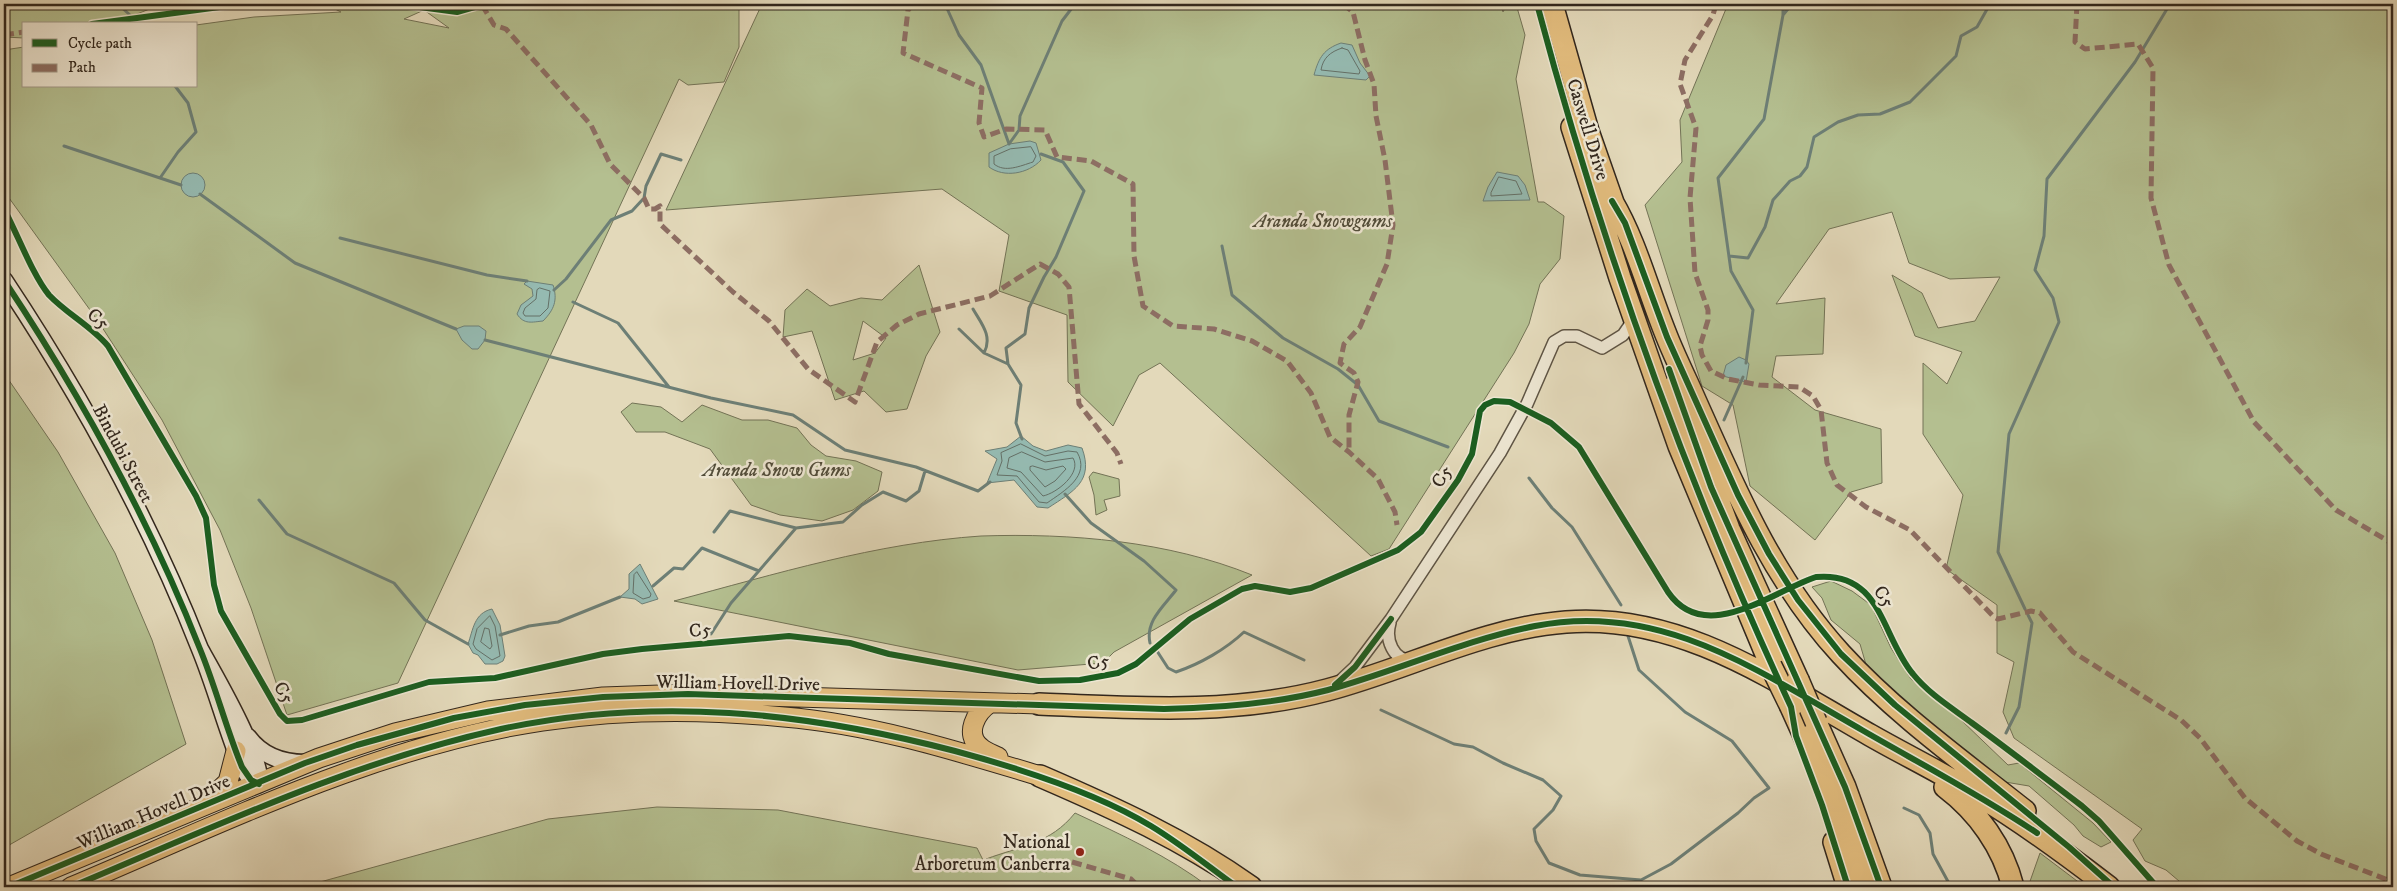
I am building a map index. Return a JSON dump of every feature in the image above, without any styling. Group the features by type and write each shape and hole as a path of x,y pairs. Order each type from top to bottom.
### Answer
{"highway":[{"name":"Caswell Drive","path":"1537,4 1579,151 1634,319 1695,488 1771,666 1791,708"},
{"path":"1552,4 1588,131 1711,486 1846,788 1881,887"},
{"path":"1612,201 1625,223 1667,337 1738,495 1768,554 1803,606 1841,654 1895,706 2069,847 2114,887"},
{"path":"1039,704 1164,709 1234,706 1327,690 1535,626 1587,621 1637,624 1670,632 1714,648 1876,738 2005,812 2109,887"},
{"path":"1791,708 1796,736 1822,805 1848,887"},
{"path":"1791,708 1833,800 1864,887"},
{"path":"1876,738 1942,785 1967,806 1987,831 2000,853 2013,887"},
{"path":"1040,776 1151,826 1195,850 1251,887"},
{"path":"1151,826 1237,887"}],"main road":[{"name":"Bindubi Street","path":"4,280 63,373 114,464 144,523 200,650 246,774 251,780 259,784 259,771 237,717 200,650"},
{"name":"William Hovell Drive","path":"9,887 259,784 305,763 357,745 446,720 507,708 579,699 688,694 1039,704"},
{"path":"990,703 981,709 976,718 973,730 975,742 984,751 1040,776"},
{"name":"William Hovell Drive","path":"71,887 255,810 390,759 465,738 539,722 618,713 705,711 785,717 907,739 1040,776"},
{"path":"237,717 248,737 261,750 287,763 305,763"},
{"path":"255,810 263,798 259,784 275,788 405,744 428,739 465,738"},
{"path":"200,807 228,782 236,751"}],"street":[{"path":"1327,690 1355,667 1391,619 1508,440 1531,396 1554,342 1564,336 1576,336 1602,348 1626,333 1634,319"},
{"path":"1391,619 1388,634 1392,648 1403,659 1420,660"}],"green space":[{"path":"4,4 739,4 739,47 724,82 688,85 679,79 398,683 287,715 251,608 220,530 162,420 98,321 4,191 4,50 22,47 22,88 198,88 198,25 254,17 341,12 331,7 157,6 117,22 22,22 22,38 4,37","holes":["424,10 449,28 404,19"]},
{"name":"Aranda Snowgums","path":"762,4 1501,4 1503,12 1507,4 1516,4 1525,35 1516,79 1538,202 1544,202 1564,216 1560,259 1540,284 1529,324 1514,353 1389,549 1371,556 1160,363 1139,375 1113,426 1068,382 1067,315 999,291 1009,235 942,189 666,210"},
{"path":"1728,4 2393,4 2393,887 2186,887 2166,870 2145,861 2133,840 2142,829 2014,738 2003,712 2014,662 1997,653 1997,605 1946,569 1963,495 1923,434 1923,363 1947,384 1962,352 1915,336 1892,275 1922,293 1938,328 1975,321 2000,277 1950,279 1909,263 1892,212 1829,229 1776,304 1825,298 1823,354 1776,356 1772,377 1815,410 1881,429 1882,483 1851,492 1815,540 1750,486 1733,405 1702,386 1645,205 1682,162 1680,120"},
{"path":"919,265 940,332 926,356 907,409 886,412 864,391 835,400 812,331 783,337 785,310 807,289 830,306 861,298 882,300","holes":["863,321 886,338 875,353 853,360"]},
{"path":"4,373 58,452 115,553 152,640 186,744 4,848"},
{"name":"Aranda Snow Gums","path":"632,403 661,407 682,422 702,405 742,420 768,420 797,428 811,445 826,456 856,461 882,472 878,491 853,510 822,521 780,515 751,505 710,449 665,432 636,432 621,412"},
{"path":"1093,472 1119,479 1120,496 1104,500 1107,510 1096,515 1094,495 1089,477"},
{"path":"981,536 1050,536 1119,542 1187,554 1220,563 1252,575 1114,652 1103,663 1018,670 674,601 826,561 903,545"},
{"path":"1831,581 1852,591 1871,605 1891,648 1911,679 1959,718 2008,765 2019,763 2093,823 2111,842 2101,847 2083,836 2074,825 2029,786 1999,781 1924,722 1867,668 1860,644 1831,620 1822,598 1812,587"},
{"path":"657,807 778,810 977,848 984,862 986,859 1045,838 1075,813 1161,856 1209,887 302,887 548,819"},
{"path":"2040,853 2085,887 2028,887"}],"water":[{"path":"1341,43 1352,45 1360,63 1370,76 1366,80 1314,75 1323,54"},
{"path":"1030,141 1036,143 1041,160 1030,169 1016,173 1002,173 989,167 989,153 1009,144"},
{"path":"1497,172 1518,176 1525,185 1530,200 1483,201 1488,187"},
{"path":"193,173 202,176 205,185 202,194 193,197 184,194 181,185 184,176"},
{"path":"527,281 553,285 554,304 550,313 543,321 525,321 517,314 521,305 533,296 532,289 524,284"},
{"path":"464,326 479,326 486,331 485,340 478,349 472,349 462,340 456,329"},
{"path":"1739,357 1746,360 1749,364 1746,382 1723,376 1726,365"},
{"path":"1021,436 1033,446 1046,451 1068,445 1082,448 1085,459 1083,477 1073,490 1048,508 1037,507 1014,480 987,483 997,459 985,451 1007,447"},
{"path":"640,564 658,599 642,604 635,599 620,597 629,589 629,574"},
{"path":"492,609 500,625 505,656 503,661 497,664 485,664 478,655 473,653 468,644 478,618 481,614"}],"waterway":[{"path":"118,4 131,16"},
{"path":"945,4 959,35 981,65 1009,144"},
{"path":"1009,144 1019,130 1020,116 1062,21 1075,4"},
{"path":"1746,363 1753,310 1731,271 1718,178 1764,119 1783,15 1783,4"},
{"path":"1783,15 1792,4"},
{"path":"1729,256 1748,258 1765,227 1773,200 1790,181 1800,176 1807,167 1814,137 1838,122 1858,115 1880,114 1910,102 1956,56 1961,36 1977,27 1990,4"},
{"path":"2025,609 1998,552 2009,434 2059,322 2053,298 2035,270 2044,236 2047,179 2135,62 2170,4"},
{"path":"160,178 178,152 196,132 188,103 177,88"},
{"path":"64,146 181,185"},
{"path":"554,290 566,279 611,220 632,211 644,198 646,186 661,154 681,160"},
{"path":"1022,439 1016,423 1021,385 1008,364 1006,348 1025,334 1029,308 1056,257 1084,191 1063,162 1041,154"},
{"path":"200,194 295,263 456,329"},
{"path":"340,238 487,275 527,281"},
{"path":"1222,246 1232,295 1283,338 1338,369 1358,385 1379,421 1448,447"},
{"path":"573,302 618,323 669,387"},
{"path":"973,309 987,335 984,353"},
{"path":"959,329 984,353 1008,364"},
{"path":"485,340 711,398 793,415 845,450 916,467 978,491 990,482"},
{"path":"1724,420 1743,377"},
{"path":"711,634 731,603 796,528 843,522 862,505 883,492 906,501 919,491 925,471"},
{"path":"1529,478 1552,508 1572,527 1621,605"},
{"path":"1065,494 1091,523 1144,561 1176,590 1153,621 1149,635 1150,643"},
{"path":"259,500 287,534 394,583 425,620 468,644"},
{"path":"714,532 730,511 796,528"},
{"path":"653,586 674,568 683,569 702,548 759,571"},
{"path":"500,635 529,626 558,622 620,597"},
{"path":"2006,733 2019,707 2032,623 2028,615"},
{"path":"1157,651 1168,668 1176,672 1212,655 1244,632 1304,660"},
{"path":"1381,710 1454,744 1473,747 1503,763 1543,780 1561,796 1553,810 1534,829 1536,841 1549,863 1580,875 1641,880 1671,864 1769,788 1732,741 1685,712 1639,670 1628,636"},
{"path":"1904,808 1919,815 1930,833 1933,854 1951,887"}],"marked path":[{"path":"914,4 908,10 903,53 982,88 979,123 984,137 1006,129 1045,130 1057,157 1091,161 1133,184 1134,256 1143,306 1173,326 1214,329 1252,341 1287,361 1311,393 1330,437 1378,479 1395,512 1397,525"},
{"path":"1343,4 1353,12 1365,60 1374,84 1376,116 1385,160 1393,225 1387,264 1360,327 1344,344 1340,363 1354,373 1358,382 1349,415 1349,452"},
{"path":"1716,4 1713,15 1685,60 1680,84 1696,128 1690,198 1695,273 1708,310 1708,320 1700,346 1702,355 1711,371 1728,379 1759,385 1799,387 1813,396 1821,410 1827,463 1837,485 1866,507 1910,530 1994,617 1998,619 2031,611 2040,613 2073,652 2181,720 2200,738 2245,798 2297,841 2321,854 2393,882"},
{"path":"2077,4 2075,42 2085,49 2138,44 2153,68 2151,198 2169,265 2254,422 2336,510 2393,544"},
{"path":"482,5 494,25 506,29 591,125 610,164 644,198 649,209 655,209 660,206 660,224 733,292 769,321 808,369 855,402 877,342 897,325 919,314 990,296 1040,264 1058,274 1069,287 1079,404 1117,453 1121,464"},
{"path":"4,35 22,32"},
{"path":"1072,862 1131,879 1139,887"}],"cycle path":[{"path":"107,22 242,4"},
{"path":"397,4 457,12 485,4"},
{"path":"1537,4 1589,184 1618,273 1681,449 1716,536 1791,707 1796,736 1822,805 1848,887"},
{"path":"1612,201 1625,223 1667,337 1738,495 1769,554 1798,600 1841,654 1895,705 2069,847 2114,887"},
{"name":"C5","path":"4,209 43,287 56,302 94,332 108,346 196,496 206,518 214,585 221,611 280,714 287,721 302,720 429,682 495,678 603,654 642,649 789,636 850,643 889,654 1039,681 1080,680 1118,673 1136,664 1190,619 1242,589 1255,586 1290,592 1311,588 1398,550 1421,532 1458,480 1472,454 1480,411 1485,405 1494,401 1510,402 1551,423 1579,447 1668,592 1683,607 1700,615 1719,615 1759,603 1816,577 1838,578 1854,584 1867,595 1877,609 1902,659 1919,681 1941,700 2082,806 2099,821 2157,887"},
{"path":"4,280 60,368 112,459 136,506 159,553 200,649 242,767 251,780 259,784"},
{"path":"1669,369 1711,487 1845,787 1881,887"},
{"path":"1335,685 1355,667 1391,619"},
{"path":"9,887 305,763 357,745 454,718 525,705 603,697 688,694 1164,709 1205,708 1267,702 1308,695 1379,674 1482,639 1535,626 1581,621 1625,623 1666,632 1707,646 1785,685 1950,780 2037,833"},
{"path":"71,887 283,798 390,759 501,729 558,719 615,713 672,711 786,718 842,726 955,751 1004,765 1056,782 1106,802 1129,814 1173,840 1237,887"}],"place":[{"name":"National Arboretum Canberra","path":"1080,852"}]}
